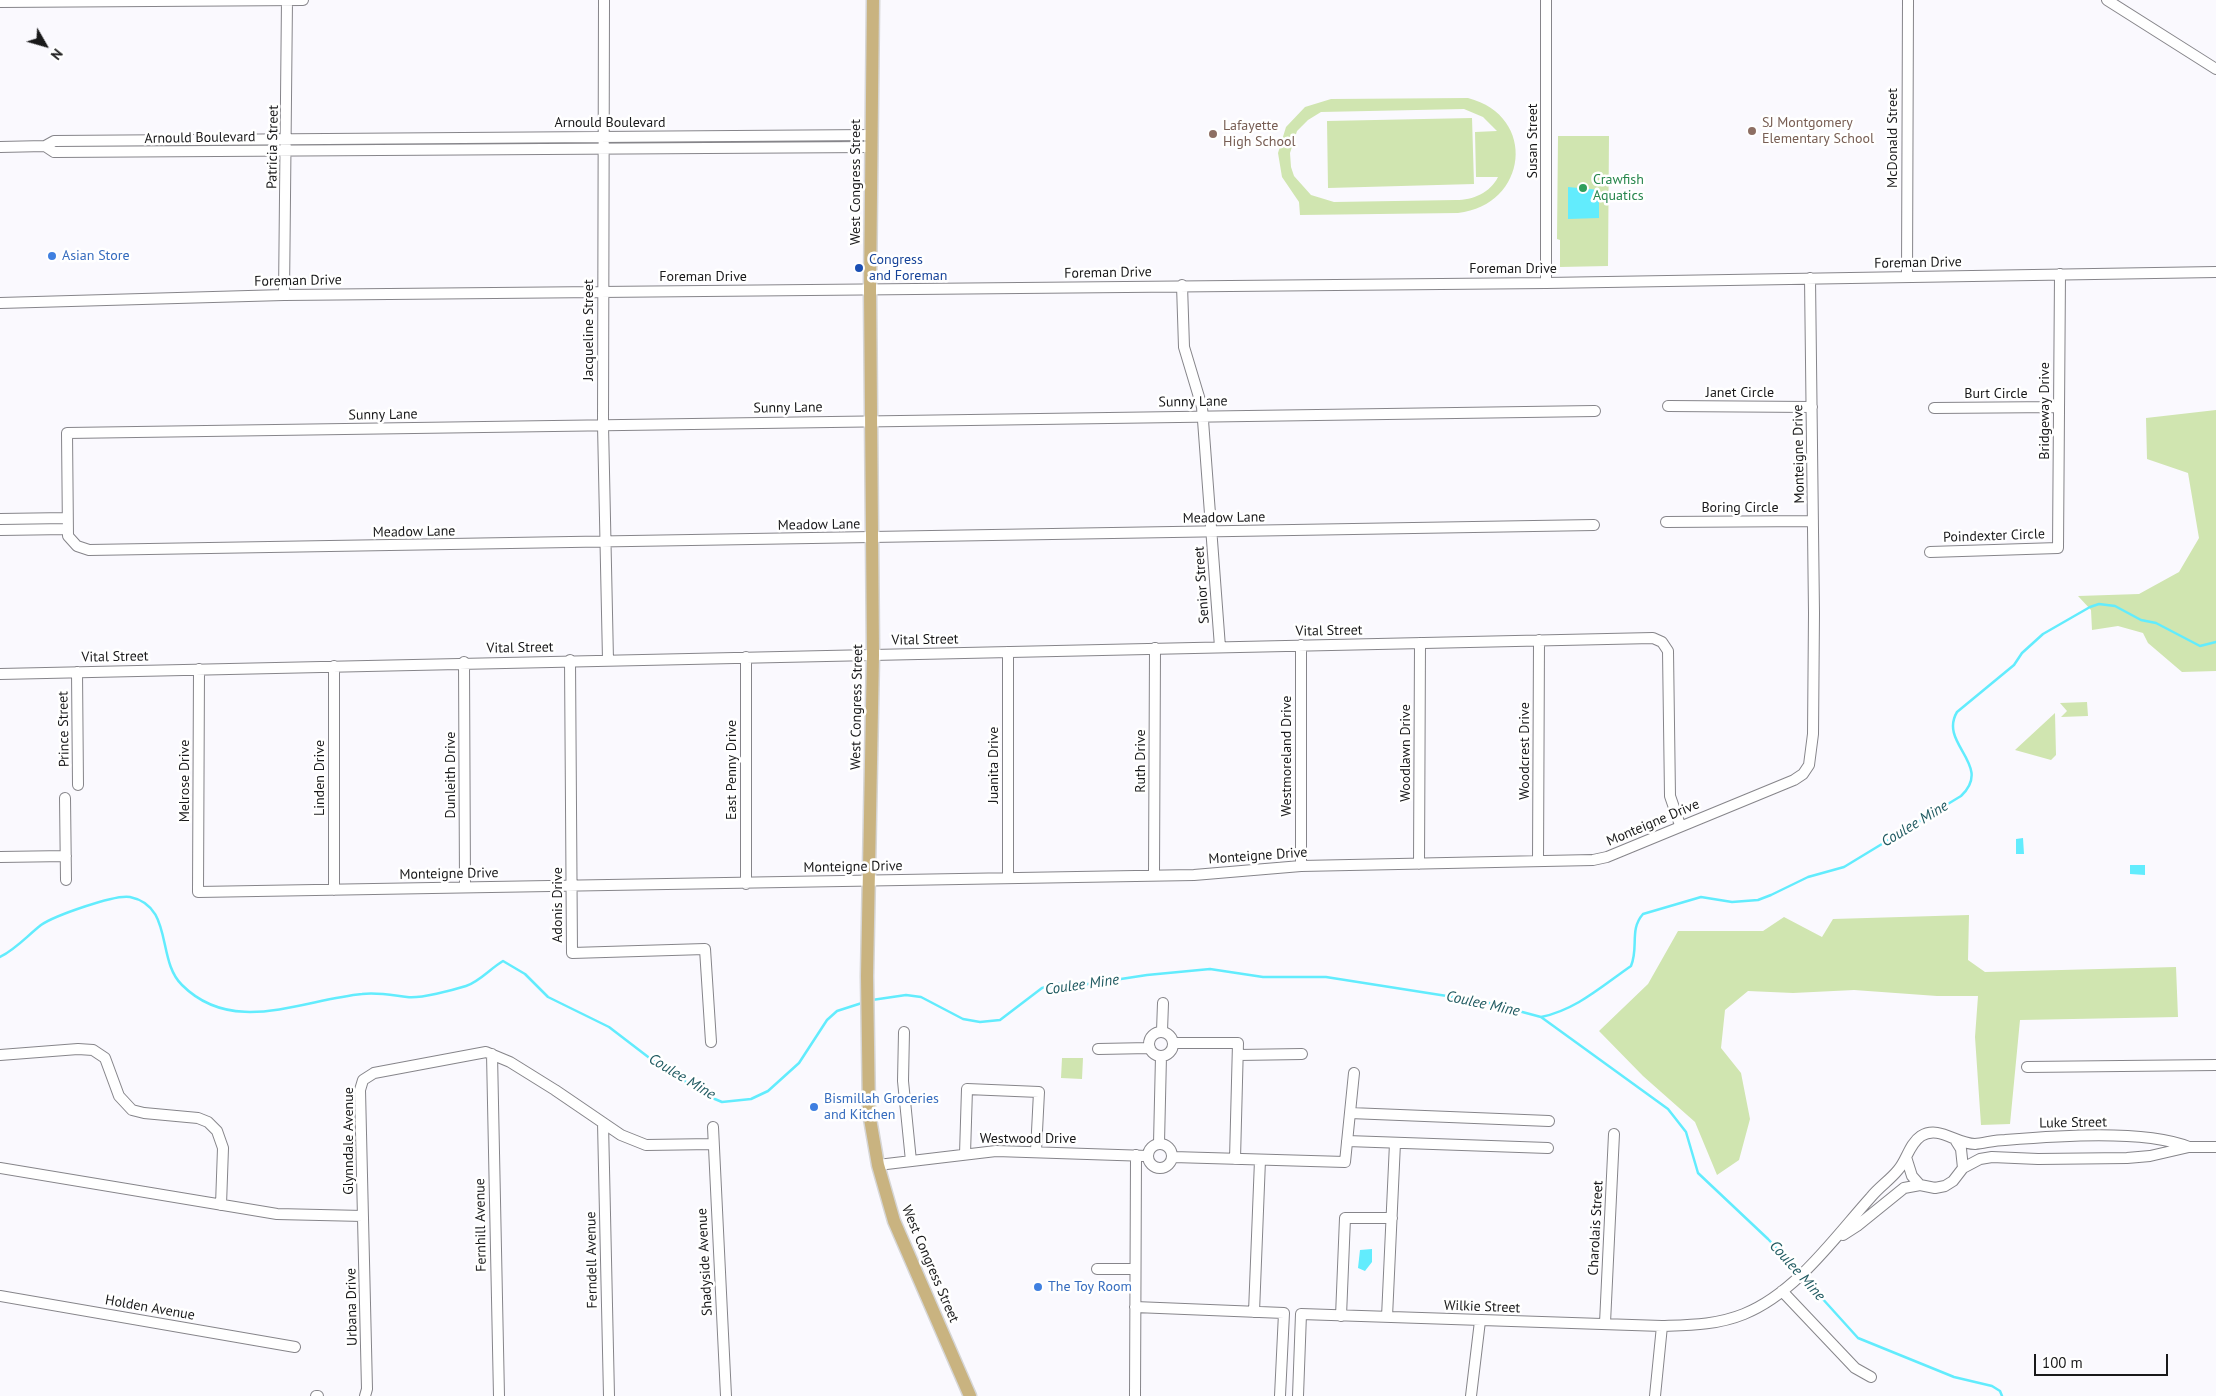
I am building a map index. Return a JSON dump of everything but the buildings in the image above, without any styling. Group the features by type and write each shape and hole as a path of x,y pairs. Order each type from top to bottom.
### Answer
{"main road":[{"name":"West Congress Street","path":"873,0 870,290 873,420 873,655 867,976 869,1113 878,1165 904,1245 970,1396"}],"street":[{"name":"Patricia Street","path":"284,294 287,151 287,0"},
{"path":"0,2 303,0"},
{"name":"Jacqueline Street","path":"604,0 603,425 608,660"},
{"name":"Susan Street","path":"1546,0 1546,283"},
{"name":"McDonald Street","path":"1907,276 1908,0"},
{"path":"2111,1 2216,69"},
{"path":"700,136 700,148"},
{"name":"Arnould Boulevard","path":"0,146 45,146 54,141 700,136 797,136 871,141"},
{"path":"768,136 768,147"},
{"path":"797,136 797,147"},
{"path":"398,138 398,150"},
{"path":"520,138 520,149"},
{"path":"357,139 358,150"},
{"name":"Arnould Boulevard","path":"45,146 54,152 287,151 797,147 871,141"},
{"name":"Foreman Drive","path":"0,303 284,294 1546,283 2216,272"},
{"name":"Bridgeway Drive","path":"2058,548 2060,274"},
{"name":"Monteigne Drive","path":"198,892 1008,878 1241,872 1301,866 1593,860 1607,857 1680,825 1794,780 1803,774 1809,765 1813,706 1810,278"},
{"name":"Senior Street","path":"1182,285 1184,347 1199,393 1203,416 1220,647"},
{"name":"Janet Circle","path":"1668,406 1812,407"},
{"name":"Burt Circle","path":"1934,408 2058,407"},
{"name":"Sunny Lane","path":"67,518 66,433 1595,411"},
{"path":"0,519 67,518 67,529 0,530"},
{"name":"Boring Circle","path":"1666,522 1813,521"},
{"name":"Meadow Lane","path":"67,529 70,540 77,546 89,550 103,551 1594,525"},
{"name":"Poindexter Circle","path":"1930,552 2058,548"},
{"name":"Vital Street","path":"0,674 464,662 1653,638 1666,646 1668,654 1670,796 1680,825"},
{"name":"Woodcrest Drive","path":"1538,861 1540,640"},
{"name":"Woodlawn Drive","path":"1419,864 1420,643"},
{"name":"Westmoreland Drive","path":"1301,645 1301,866"},
{"name":"Ruth Drive","path":"1154,874 1155,648"},
{"name":"Juanita Drive","path":"1008,652 1008,878"},
{"name":"East Penny Drive","path":"746,657 746,884"},
{"name":"Adonis Drive","path":"570,660 572,953 705,949 711,1042"},
{"name":"Dunleith Drive","path":"464,662 465,887"},
{"name":"Linden Drive","path":"334,666 334,890"},
{"name":"Melrose Drive","path":"198,892 199,669"},
{"name":"Prince Street","path":"77,672 78,786"},
{"path":"65,798 66,880"},
{"path":"0,857 66,856"},
{"path":"1162,1031 1163,1003"},
{"path":"1162,1031 1169,1034 1173,1043 1170,1052 1161,1056 1155,1055 1150,1048 1151,1036 1162,1031"},
{"path":"904,1032 903,1081 911,1161"},
{"path":"1173,1043 1238,1043 1235,1159"},
{"path":"1098,1049 1150,1048"},
{"path":"0,1054 78,1049 93,1050 105,1058 119,1096 128,1108 139,1112 198,1118 208,1122 217,1131 223,1148 221,1204"},
{"name":"Glynndale Avenue","path":"363,1216 360,1090 363,1080 374,1073 479,1052 492,1054"},
{"path":"492,1054 556,1090 621,1135 646,1145 713,1144"},
{"name":"Fernhill Avenue","path":"492,1054 499,1396"},
{"path":"1238,1055 1302,1054"},
{"path":"1160,1143 1161,1056"},
{"path":"2027,1067 2216,1064"},
{"path":"1173,1157 1345,1162 1354,1073"},
{"path":"966,1154 967,1089 1039,1092 1036,1151"},
{"path":"1350,1113 1549,1121"},
{"name":"Ferndell Avenue","path":"603,1123 609,1396"},
{"name":"Shadyside Avenue","path":"713,1127 726,1396"},
{"name":"Luke Street","path":"1662,1326 1712,1324 1744,1314 1786,1287 1837,1238 1872,1195 1899,1170 1912,1145 1929,1132 1939,1133 1956,1141 1977,1144 2039,1138 2123,1136 2174,1141 2189,1147"},
{"name":"Charolais Street","path":"1605,1324 1614,1134"},
{"path":"1348,1141 1548,1148"},
{"path":"1956,1141 1961,1150 1963,1168"},
{"path":"1160,1143 1169,1146 1173,1157 1166,1166 1159,1168 1151,1164 1148,1156 1150,1148 1160,1143"},
{"path":"1387,1318 1395,1143"},
{"name":"Luke Street","path":"1837,1238 1857,1226 1904,1188 1920,1185 1935,1188 1945,1186 1953,1181 1963,1168 1980,1159 1992,1157 2038,1159 2142,1157 2189,1147 2216,1147"},
{"name":"Westwood Drive","path":"878,1165 996,1151 1148,1156"},
{"path":"1135,1396 1136,1155"},
{"path":"1906,1158 1912,1176 1920,1185"},
{"path":"1254,1312 1260,1160"},
{"path":"0,1168 299,1215 363,1216"},
{"name":"Urbana Drive","path":"363,1216 366,1392"},
{"path":"1341,1316 1346,1218 1392,1218"},
{"path":"1098,1269 1136,1269"},
{"path":"1786,1287 1855,1368 1870,1378"},
{"name":"Holden Avenue","path":"0,1296 295,1347"},
{"path":"1135,1307 1284,1313 1280,1396"},
{"name":"Wilkie Street","path":"1300,1357 1301,1314 1662,1326"},
{"path":"1472,1396 1480,1321"},
{"path":"1655,1396 1662,1326"},
{"path":"1282,1356 1300,1357 1298,1396"}],"green space":[{"path":"1468,98 1491,108 1506,122 1514,140 1516,159 1510,178 1499,194 1481,207 1458,213 1300,215 1299,202 1282,177 1278,153 1286,127 1305,107 1331,99","holes":["1464,109 1483,117 1497,131 1475,132 1476,177 1498,177 1495,183 1486,191 1469,199 1334,202 1311,195 1294,176 1291,167 1290,153 1297,131 1308,120 1321,112"]},
{"path":"1472,118 1474,184 1328,188 1327,121"},
{"name":"Crawfish Aquatics","path":"1558,136 1609,136 1608,266 1560,267 1560,240 1557,239"},
{"path":"2216,410 2216,671 2182,672 2148,643 2143,633 2118,626 2092,630 2091,610 2078,596 2139,594 2179,572 2199,538 2188,473 2147,459 2146,418"},
{"path":"2087,702 2088,716 2061,717 2067,711 2060,703"},
{"path":"2055,713 2056,755 2051,760 2015,750"},
{"path":"1969,915 1968,960 1985,972 2176,967 2178,1017 2020,1020 2010,1124 1981,1125 1975,1037 1978,996 1937,996 1854,990 1793,993 1748,991 1725,1010 1721,1048 1741,1073 1750,1119 1739,1160 1717,1175 1695,1122 1643,1076 1599,1031 1648,984 1678,931 1763,931 1784,917 1822,937 1833,919"},
{"path":"1062,1058 1083,1058 1082,1079 1061,1078"}],"water":[{"path":"1568,187 1599,190 1599,218 1568,219"},
{"path":"2023,838 2024,854 2016,854 2016,839"},
{"path":"2130,865 2145,865 2145,875 2130,874"},
{"path":"1372,1249 1372,1262 1365,1271 1358,1268 1360,1250"}],"waterway":[{"name":"Coulee Mine","path":"1541,1017 1554,1014 1577,1003 1631,966 1636,926 1643,914 1701,897 1732,902 1758,900 1808,877 1844,867 1961,796 1970,785 1972,774 1954,734 1953,724 1957,712 2014,665 2022,653 2043,634 2090,607 2099,604 2115,606 2141,620 2156,623 2200,646 2216,642"},
{"name":"Coulee Mine","path":"0,957 48,921 99,902 130,897 144,902 153,911 159,922 169,962 174,974 182,985 202,1000 223,1009 245,1012 268,1011 368,993 407,997 428,995 471,984 503,961 525,974 548,997 609,1027 656,1063 710,1097 722,1102 751,1099 768,1091 799,1063 827,1020 837,1011 865,1002"},
{"name":"Coulee Mine","path":"872,1000 906,995 921,997 963,1019 980,1022 1000,1020 1042,988 1059,984 1088,984 1147,975 1210,969 1263,977 1326,977 1485,1002 1541,1017 1668,1109 1686,1132 1698,1173 1768,1239 1799,1272"},
{"name":"Coulee Mine","path":"1802,1276 1858,1338 1954,1377 1992,1386 2000,1391 2002,1396"}],"place":[{"name":"SJ Montgomery Elementary School","path":"1752,131"},
{"name":"Lafayette High School","path":"1213,134"},
{"name":"Crawfish Aquatics","path":"1583,188"},
{"name":"Asian Store","path":"52,256"},
{"name":"Congress and Foreman","path":"859,268"},
{"name":"Bismillah Groceries and Kitchen","path":"814,1107"},
{"name":"The Toy Room","path":"1038,1287"}]}
